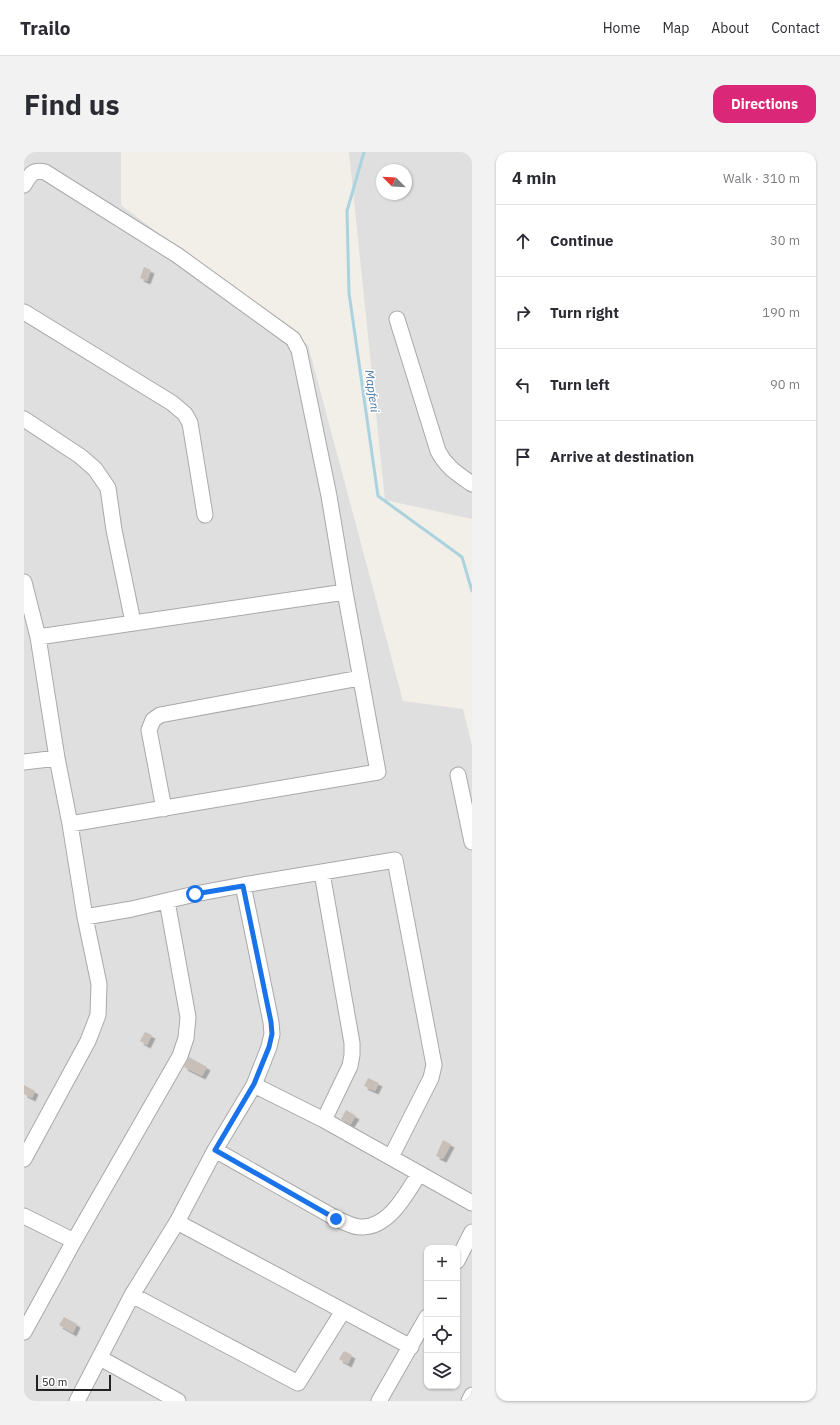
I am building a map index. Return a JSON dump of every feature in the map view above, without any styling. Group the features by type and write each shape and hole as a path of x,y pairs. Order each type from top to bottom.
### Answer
{"street":[{"path":"24,185 32,173 38,170 45,172 177,255 293,339 297,345 329,496 344,592 378,772 70,824"},
{"path":"24,312 172,403 185,414 190,423 205,515"},
{"path":"397,319 438,451 443,461 452,470 472,484"},
{"path":"24,419 80,456 95,469 108,488 114,530 132,622"},
{"path":"24,582 38,637 57,758 70,824 85,917 99,984 98,1014 88,1041 28,1139 24,1159"},
{"path":"38,637 344,592"},
{"path":"164,809 149,730 153,720 160,715 360,678"},
{"path":"24,762 57,758"},
{"path":"458,775 472,842"},
{"path":"85,917 243,886 395,860 433,1050 434,1065 431,1078 391,1157"},
{"path":"322,873 352,1043 350,1066 324,1120"},
{"path":"77,1401 132,1295 177,1222 215,1150 254,1084 269,1047 272,1034 271,1022 243,886"},
{"path":"24,1332 74,1241 180,1056 186,1038 188,1017 167,901"},
{"path":"254,1084 324,1120 472,1203"},
{"path":"215,1150 336,1219 352,1226 362,1228 372,1226 383,1221 401,1201 419,1174"},
{"path":"24,1216 74,1241"},
{"path":"177,1222 411,1347"},
{"path":"460,1255 472,1232"},
{"path":"132,1295 298,1383 343,1311"},
{"path":"379,1401 424,1323"},
{"path":"100,1358 178,1401"},
{"path":"469,1401 472,1396"}],"shaded area":[{"path":"24,152 121,152 121,205 308,345 403,701 463,709 472,746 472,1401 24,1401"},
{"path":"349,152 472,152 472,519 385,500"}],"building":[{"path":"144,267 151,270 147,281 140,278"},
{"path":"145,1032 152,1035 147,1045 140,1041"},
{"path":"189,1057 207,1067 202,1076 184,1067"},
{"path":"368,1078 379,1083 375,1091 364,1086"},
{"path":"24,1085 35,1091 32,1098 24,1094"},
{"path":"346,1110 356,1116 350,1125 341,1119"},
{"path":"443,1140 451,1144 443,1159 436,1156"},
{"path":"64,1317 77,1324 73,1333 59,1325"},
{"path":"344,1351 352,1355 348,1364 339,1359"}],"waterway":[{"name":"Mapfeni","path":"364,152 347,211 349,293 378,496 462,557 472,591"}],"route":[{"path":"195,894 243,886 271,1022 272,1034 269,1047 254,1084 215,1150 336,1219"}]}
